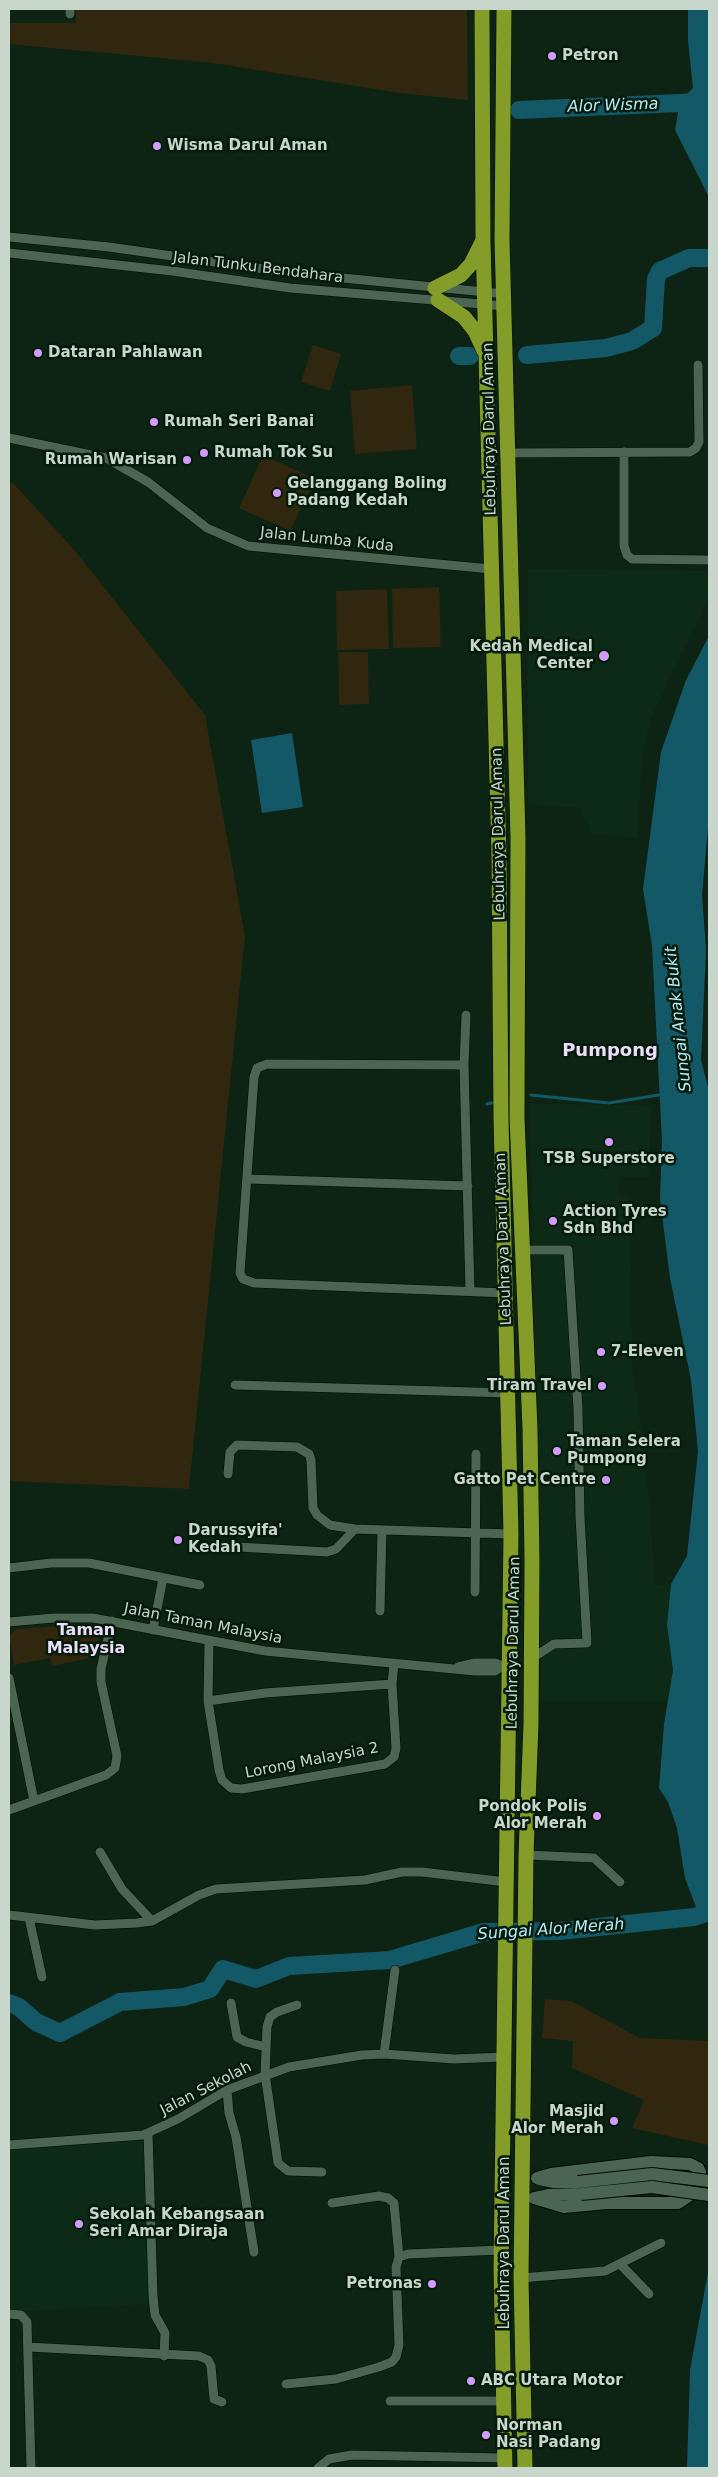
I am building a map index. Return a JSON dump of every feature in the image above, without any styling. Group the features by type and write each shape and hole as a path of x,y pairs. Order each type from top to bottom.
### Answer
{"highway":[{"name":"Lebuhraya Darul Aman","path":"482,9 484,299 501,866 501,1127 511,1534 501,2250 505,2463"},
{"name":"Lebuhraya Darul Aman","path":"504,9 502,184 507,453 518,838 517,1118 521,1250 530,1429 532,1606 531,1724 525,1914 523,2166 529,2200 521,2278 525,2468"},
{"path":"482,184 502,184"},
{"path":"483,240 471,264 437,294 464,317 475,331 487,359"},
{"path":"518,838 501,866 518,896"},
{"path":"531,1724 519,1678 508,1667 520,1659 532,1606"}],"street":[{"name":"Jalan Tunku Bendahara","path":"9,238 109,247 437,294 505,300"},
{"name":"Jalan Tunku Bendahara","path":"9,253 172,271 290,288 437,294"},
{"path":"290,288 292,273"},
{"path":"507,453 690,452 696,448 699,442 698,365"},
{"name":"Jalan Lumba Kuda","path":"9,438 106,458 148,482 207,528 248,546 491,569"},
{"path":"624,452 624,546 627,555 632,560 709,560"},
{"path":"466,1015 464,1064 470,1291"},
{"path":"464,1064 260,1066 254,1072 240,1273 247,1282 506,1293"},
{"path":"248,1179 468,1186"},
{"path":"521,1250 568,1250 578,1409 580,1517 587,1643 554,1644 531,1660"},
{"path":"235,1385 508,1393"},
{"path":"228,1474 230,1452 237,1445 288,1446 304,1450 311,1460 313,1508 317,1515 336,1527 511,1534"},
{"path":"474,1592 476,1454"},
{"path":"221,1546 327,1552 336,1550 355,1529"},
{"path":"380,1611 382,1530"},
{"path":"9,1568 76,1562 112,1567 200,1585"},
{"path":"154,1630 163,1578"},
{"name":"Jalan Taman Malaysia","path":"9,1622 72,1617 112,1621 209,1642 265,1651 495,1671 508,1667"},
{"path":"9,1810 106,1776 115,1768 117,1756 101,1682 101,1669 112,1621"},
{"name":"Lorong Malaysia 2","path":"209,1642 208,1701 222,1780 231,1788 242,1789 385,1764 394,1757 396,1748 392,1684 394,1663"},
{"path":"9,1678 34,1801"},
{"path":"208,1701 265,1692 392,1684"},
{"path":"100,1852 122,1889 152,1921"},
{"path":"526,1855 594,1858 620,1882"},
{"path":"9,1915 109,1926 152,1921 207,1892 226,1888 365,1880 402,1872 422,1872 506,1882"},
{"path":"29,1918 42,1977"},
{"path":"384,2054 395,1970"},
{"path":"232,2003 238,2037 246,2042 266,2047"},
{"path":"298,2005 277,2012 270,2017 265,2074 278,2163 288,2171 322,2172"},
{"name":"Jalan Sekolah","path":"9,2145 130,2136 148,2132 178,2119 227,2090 265,2074 289,2067 345,2057 384,2054 454,2060 504,2057"},
{"path":"227,2090 229,2113 236,2136 243,2194 254,2252"},
{"path":"148,2132 152,2296 155,2315 165,2333 164,2356"},
{"path":"529,2200 564,2207 607,2203 678,2202 694,2192 700,2180 700,2172 698,2168 690,2164 652,2162 551,2174 537,2178"},
{"path":"523,2166 537,2178 579,2188 652,2187 709,2195"},
{"path":"529,2200 652,2174 709,2182"},
{"path":"286,2384 336,2379 379,2367 392,2362 396,2357 399,2345 396,2267 399,2257 394,2203 388,2198 380,2196 332,2203"},
{"path":"521,2278 595,2273 612,2269 661,2243"},
{"path":"399,2257 408,2254 501,2250"},
{"path":"620,2264 649,2294"},
{"path":"9,2314 20,2315 24,2318 28,2347 31,2468"},
{"path":"28,2347 164,2356 200,2356 208,2360 211,2366 214,2399 222,2402"},
{"path":"390,2401 503,2401"},
{"path":"318,2468 329,2459 352,2455 505,2463"}],"shaded area":[{"path":"76,9 467,9 468,100 400,93 213,63 9,44 9,23 76,23"},
{"path":"313,345 341,354 330,391 301,382"},
{"path":"412,385 417,449 355,454 350,391"},
{"name":"Gelanggang Boling Padang Kedah","path":"263,455 315,479 290,531 239,508"},
{"path":"9,483 13,483 77,553 205,715 245,936 189,1489 9,1481"},
{"name":"Kedah Medical Center","path":"528,569 709,571 709,596 652,716 642,755 638,838 592,834 579,808 528,804"},
{"path":"439,587 441,647 393,648 392,589"},
{"path":"387,589 389,649 337,650 336,591"},
{"path":"338,652 368,652 369,704 339,705"},
{"path":"530,1103 651,1106 649,1177 620,1177 619,1191 629,1199 633,1379 638,1398 650,1508 655,1585 671,1584 667,1625 673,1670 668,1701 541,1701"},
{"path":"71,1625 101,1627 95,1657 52,1666 50,1658 14,1665 9,1636 16,1629"},
{"path":"545,1999 571,2001 640,2038 709,2041 708,2145 632,2128 644,2100 572,2068 573,2041 542,2038"},
{"name":"Sekolah Kebangsaan Seri Amar Diraja","path":"145,2137 154,2304 9,2312 9,2144"}],"water":[{"path":"688,9 709,9 709,197 675,130 680,101 693,88 688,41"},
{"name":"Sungai Anak Bukit","path":"709,636 709,817 702,895 706,950 701,1060 709,1091 709,1920 694,1917 696,1907 685,1878 677,1828 668,1802 659,1788 664,1724 673,1670 667,1625 671,1584 687,1556 698,1451 691,1380 670,1278 660,1199 662,1141 652,946 643,889 661,752 686,680"},
{"path":"292,733 303,807 262,813 251,740"},
{"path":"709,2267 709,2468 687,2468 690,2370"}],"waterway":[{"name":"Alor Wisma","path":"519,110 703,102"},
{"path":"527,355 606,348 632,341 653,328 656,279 660,271 689,258 709,258"},
{"path":"459,356 470,356"},
{"path":"531,1095 609,1103 665,1094"},
{"path":"487,1104 492,1103"},
{"name":"Sungai Alor Merah","path":"9,2003 19,2007 36,2022 60,2033 120,2002 184,1997 210,1989 223,1969 256,1979 289,1966 390,1960 484,1932 560,1931 694,1917 709,1912"}],"place":[{"name":"Petron","path":"552,56"},
{"name":"Wisma Darul Aman","path":"157,146"},
{"name":"Dataran Pahlawan","path":"38,353"},
{"name":"Rumah Seri Banai","path":"154,422"},
{"name":"Rumah Tok Su","path":"204,453"},
{"name":"Rumah Warisan","path":"187,460"},
{"name":"Gelanggang Boling Padang Kedah","path":"277,493"},
{"name":"Kedah Medical Center","path":"604,656"},
{"name":"TSB Superstore","path":"609,1142"},
{"name":"Action Tyres Sdn Bhd","path":"553,1221"},
{"name":"7-Eleven","path":"601,1352"},
{"name":"Tiram Travel","path":"602,1386"},
{"name":"Taman Selera Pumpong","path":"557,1451"},
{"name":"Gatto Pet Centre","path":"606,1480"},
{"name":"Darussyifa' Kedah","path":"178,1540"},
{"name":"Pondok Polis Alor Merah","path":"597,1816"},
{"name":"Masjid Alor Merah","path":"614,2121"},
{"name":"Sekolah Kebangsaan Seri Amar Diraja","path":"79,2224"},
{"name":"Petronas","path":"432,2284"},
{"name":"ABC Utara Motor","path":"471,2381"},
{"name":"Norman Nasi Padang","path":"486,2435"}],"district":[{"name":"Pumpong","path":"610,1051"},
{"name":"Taman Malaysia","path":"86,1640"}]}
